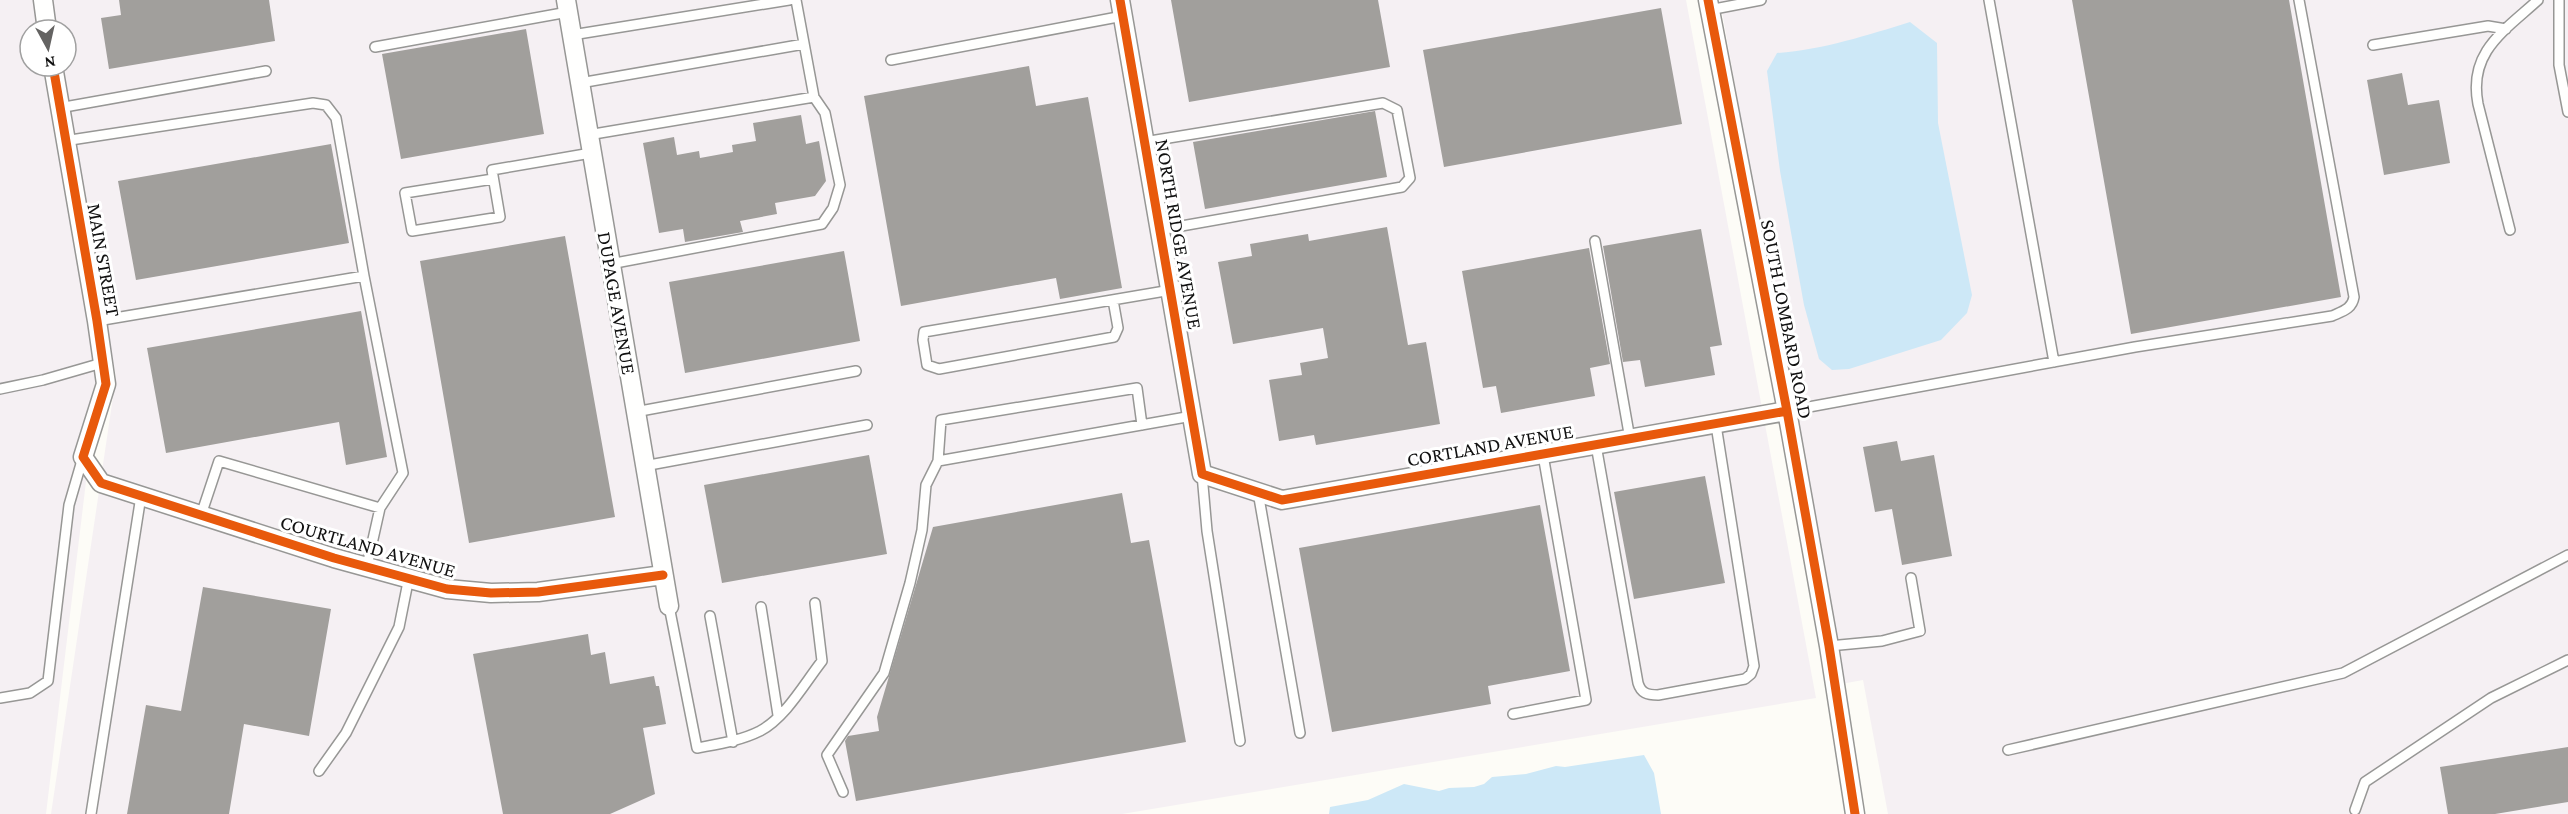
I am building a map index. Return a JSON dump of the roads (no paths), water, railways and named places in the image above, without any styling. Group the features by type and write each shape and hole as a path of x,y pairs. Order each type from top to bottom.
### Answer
{"street":[{"path":"43,0 45,18"},
{"name":"SOUTH LOMBARD ROAD","path":"1708,5 1787,411 1829,646 1855,814"},
{"name":"DUPAGE AVENUE","path":"567,6 669,606"},
{"name":"NORTH RIDGE AVENUE","path":"1121,8 1202,474"},
{"name":"MAIN STREET","path":"55,78 106,384 82,457"},
{"name":"CORTLAND AVENUE","path":"1202,474 1282,500 1787,411"},
{"name":"COURTLAND AVENUE","path":"82,457 101,483 447,589 491,593 538,592 663,575"}],"lane":[{"path":"572,35 789,0"},
{"path":"610,264 822,224 833,208 840,185 825,113 814,97 796,0"},
{"path":"1708,5 1761,0"},
{"path":"1989,0 2054,362"},
{"path":"1787,411 2054,362 2332,316 2347,310 2353,304 2354,297 2299,0"},
{"path":"2510,230 2475,89 2477,69 2488,49 2538,0"},
{"path":"2559,0 2559,65 2568,112"},
{"path":"375,47 567,6"},
{"path":"891,60 1121,8"},
{"path":"2373,45 2488,26 2506,29"},
{"path":"580,84 804,44"},
{"path":"59,108 266,70"},
{"path":"494,179 405,193 411,231 500,217 494,179 492,170 590,144 814,97"},
{"path":"64,141 313,103 326,105 336,118 403,473 380,508 367,566"},
{"path":"1144,142 1383,103 1397,110 1410,178 1402,187 1159,230"},
{"path":"1595,241 1630,439"},
{"path":"97,321 364,276"},
{"path":"1113,300 1118,328 1114,337 939,369 927,365 924,332 1171,290"},
{"path":"0,389 43,380 102,363"},
{"path":"635,412 856,371"},
{"path":"843,792 827,755 884,673 910,583 922,530 926,485 938,461 941,420 1137,388 1142,425"},
{"path":"938,461 1192,416"},
{"path":"645,466 867,425"},
{"path":"1596,445 1638,683 1640,689 1645,693 1658,695 1745,679 1751,674 1754,666 1716,425"},
{"path":"1513,714 1586,700 1543,454"},
{"path":"0,698 30,693 48,681 69,505 82,457"},
{"path":"201,515 219,461 380,508"},
{"path":"1202,474 1207,531 1240,741"},
{"path":"1257,492 1299,733"},
{"path":"91,814 141,496"},
{"path":"2008,750 2343,673 2568,555"},
{"path":"319,771 346,733 399,627 409,578"},
{"path":"1829,646 1882,641 1920,631 1911,578"},
{"path":"669,606 697,748 733,742 761,730 778,715 822,661 815,603"},
{"path":"761,608 778,715"},
{"path":"710,616 733,742"},
{"path":"2355,810 2365,782 2491,698 2568,660"}],"water":[{"path":"1910,22 1937,43 1938,123 1972,295 1967,313 1941,340 1849,369 1832,370 1819,359 1804,305 1780,171 1767,71 1777,53 1828,45"},
{"path":"1644,755 1654,773 1661,814 1329,814 1330,807 1368,800 1404,784 1439,791 1449,788 1474,787 1484,784 1492,777 1526,774 1556,766 1565,767"}]}
